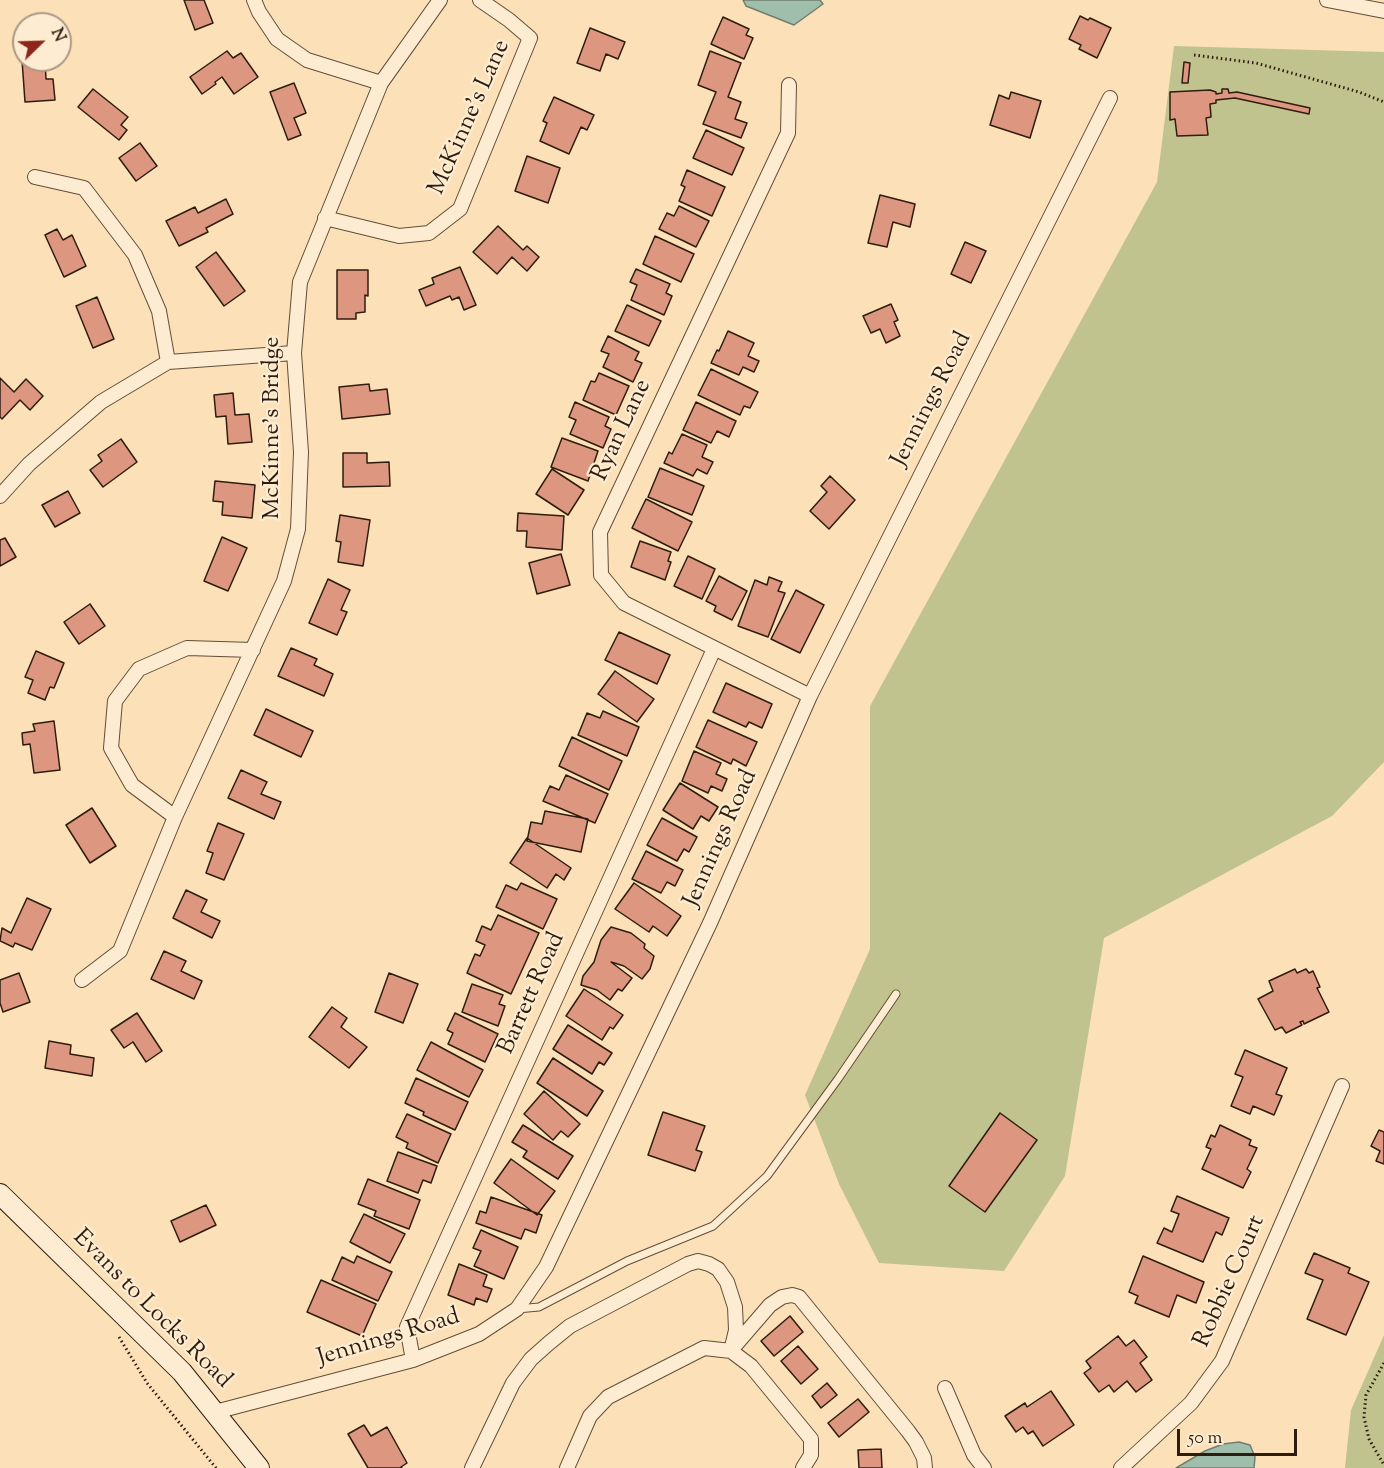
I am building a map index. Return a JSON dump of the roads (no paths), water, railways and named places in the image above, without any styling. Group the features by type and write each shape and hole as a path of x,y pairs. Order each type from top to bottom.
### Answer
{"street":[{"path":"254,0 277,39 307,60 381,83"},
{"name":"McKinne's Bridge","path":"82,980 120,951 175,817 284,581 298,529 301,452 294,353 300,282 381,83 440,0"},
{"name":"McKinne's Lane","path":"325,218 399,236 429,232 460,209 530,38 480,0"},
{"path":"1327,0 1384,11"},
{"name":"Ryan Lane","path":"789,85 788,133 600,532 601,575 624,603 810,696"},
{"name":"Jennings Road","path":"215,1412 413,1360 479,1334 517,1309 546,1267 700,944 810,696 1110,98"},
{"path":"35,177 84,188 135,255 159,311 168,362"},
{"path":"2,490 101,402 168,362 294,353"},
{"path":"175,817 132,785 111,748 115,701 139,669 187,648 253,650"},
{"name":"Barrett Road","path":"413,1360 407,1327 714,649"},
{"name":"Robbie Court","path":"1121,1468 1191,1402 1222,1361 1342,1086"},
{"name":"Evans to Locks Road","path":"0,1194 182,1372 259,1468"},
{"path":"472,1468 513,1383 531,1359 549,1342 570,1326 688,1264 698,1260 709,1264 718,1269 727,1282 735,1307 736,1330 731,1351"},
{"path":"731,1351 770,1305 782,1297 792,1295 799,1297 908,1431 924,1458 925,1468"},
{"path":"567,1468 590,1416 608,1397 704,1348 731,1351 751,1366 811,1439 811,1455 803,1468"},
{"path":"945,1388 974,1455 984,1468"}],"lane":[{"path":"517,1309 539,1307 627,1262 713,1226 767,1176 838,1079 896,994"}]}
